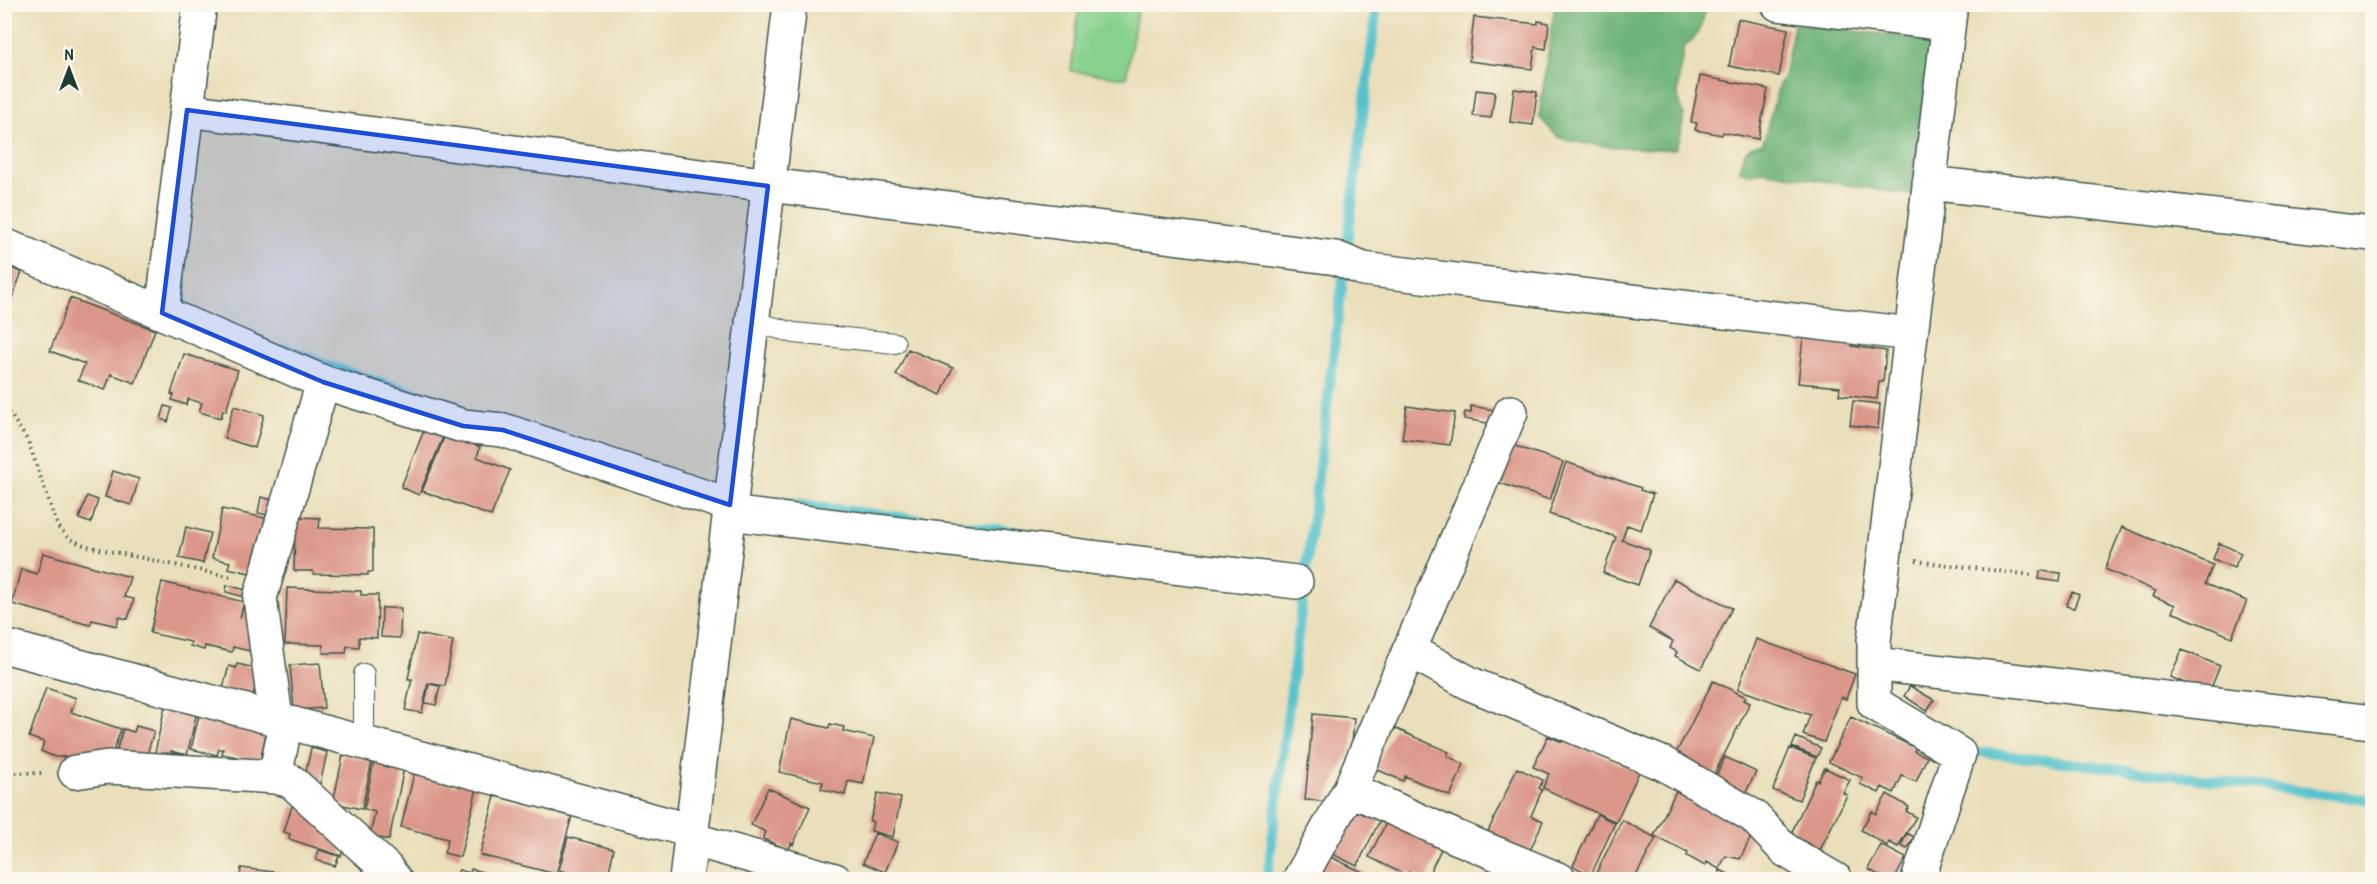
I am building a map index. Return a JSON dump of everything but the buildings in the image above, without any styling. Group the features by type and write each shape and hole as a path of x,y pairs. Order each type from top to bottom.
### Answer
{"street":[{"path":"162,313 200,4"},
{"path":"686,879 790,4"},
{"path":"1778,4 1949,14 1874,641 1874,703 1959,754 1918,879"},
{"path":"187,110 1336,258 1364,269 1911,334"},
{"path":"1929,183 2373,234"},
{"path":"4,246 323,382 463,426 503,430 730,509 1296,582"},
{"path":"275,777 281,721 260,598 323,382"},
{"path":"1299,879 1350,789 1511,412"},
{"path":"4,646 364,743 691,835 835,879"},
{"path":"1410,650 1471,684 1664,764 1753,816 1785,850 1836,879"},
{"path":"1874,664 2373,723"},
{"path":"75,772 108,767 275,777 291,781 395,879"},
{"path":"1350,789 1456,837 1560,879"}],"lane":[{"path":"752,321 794,333 895,343"},
{"path":"364,674 364,743"}],"path":[{"path":"4,409 11,415 28,441 58,527 69,539 86,546 264,584"},
{"path":"1884,557 2032,575"}],"highlighted area":[{"path":"187,110 768,186 730,505 503,430 463,426 323,382 162,313"}],"green space":[{"path":"1079,5 1138,5 1126,78 1071,71"},
{"path":"1555,5 1704,5 1703,19 1697,34 1684,47 1678,97 1684,115 1680,138 1675,149 1615,147 1567,140 1556,135 1539,117"},
{"path":"1794,24 1932,40 1911,195 1761,171 1749,174 1740,171 1742,160 1748,149 1763,143 1779,85 1784,77"}],"waterway":[{"path":"1346,252 1377,4"},
{"path":"1267,880 1343,278"},
{"path":"182,282 181,307 190,311"},
{"path":"286,348 329,366 458,407"},
{"path":"778,502 1028,533"},
{"path":"1981,752 2372,800"}]}
